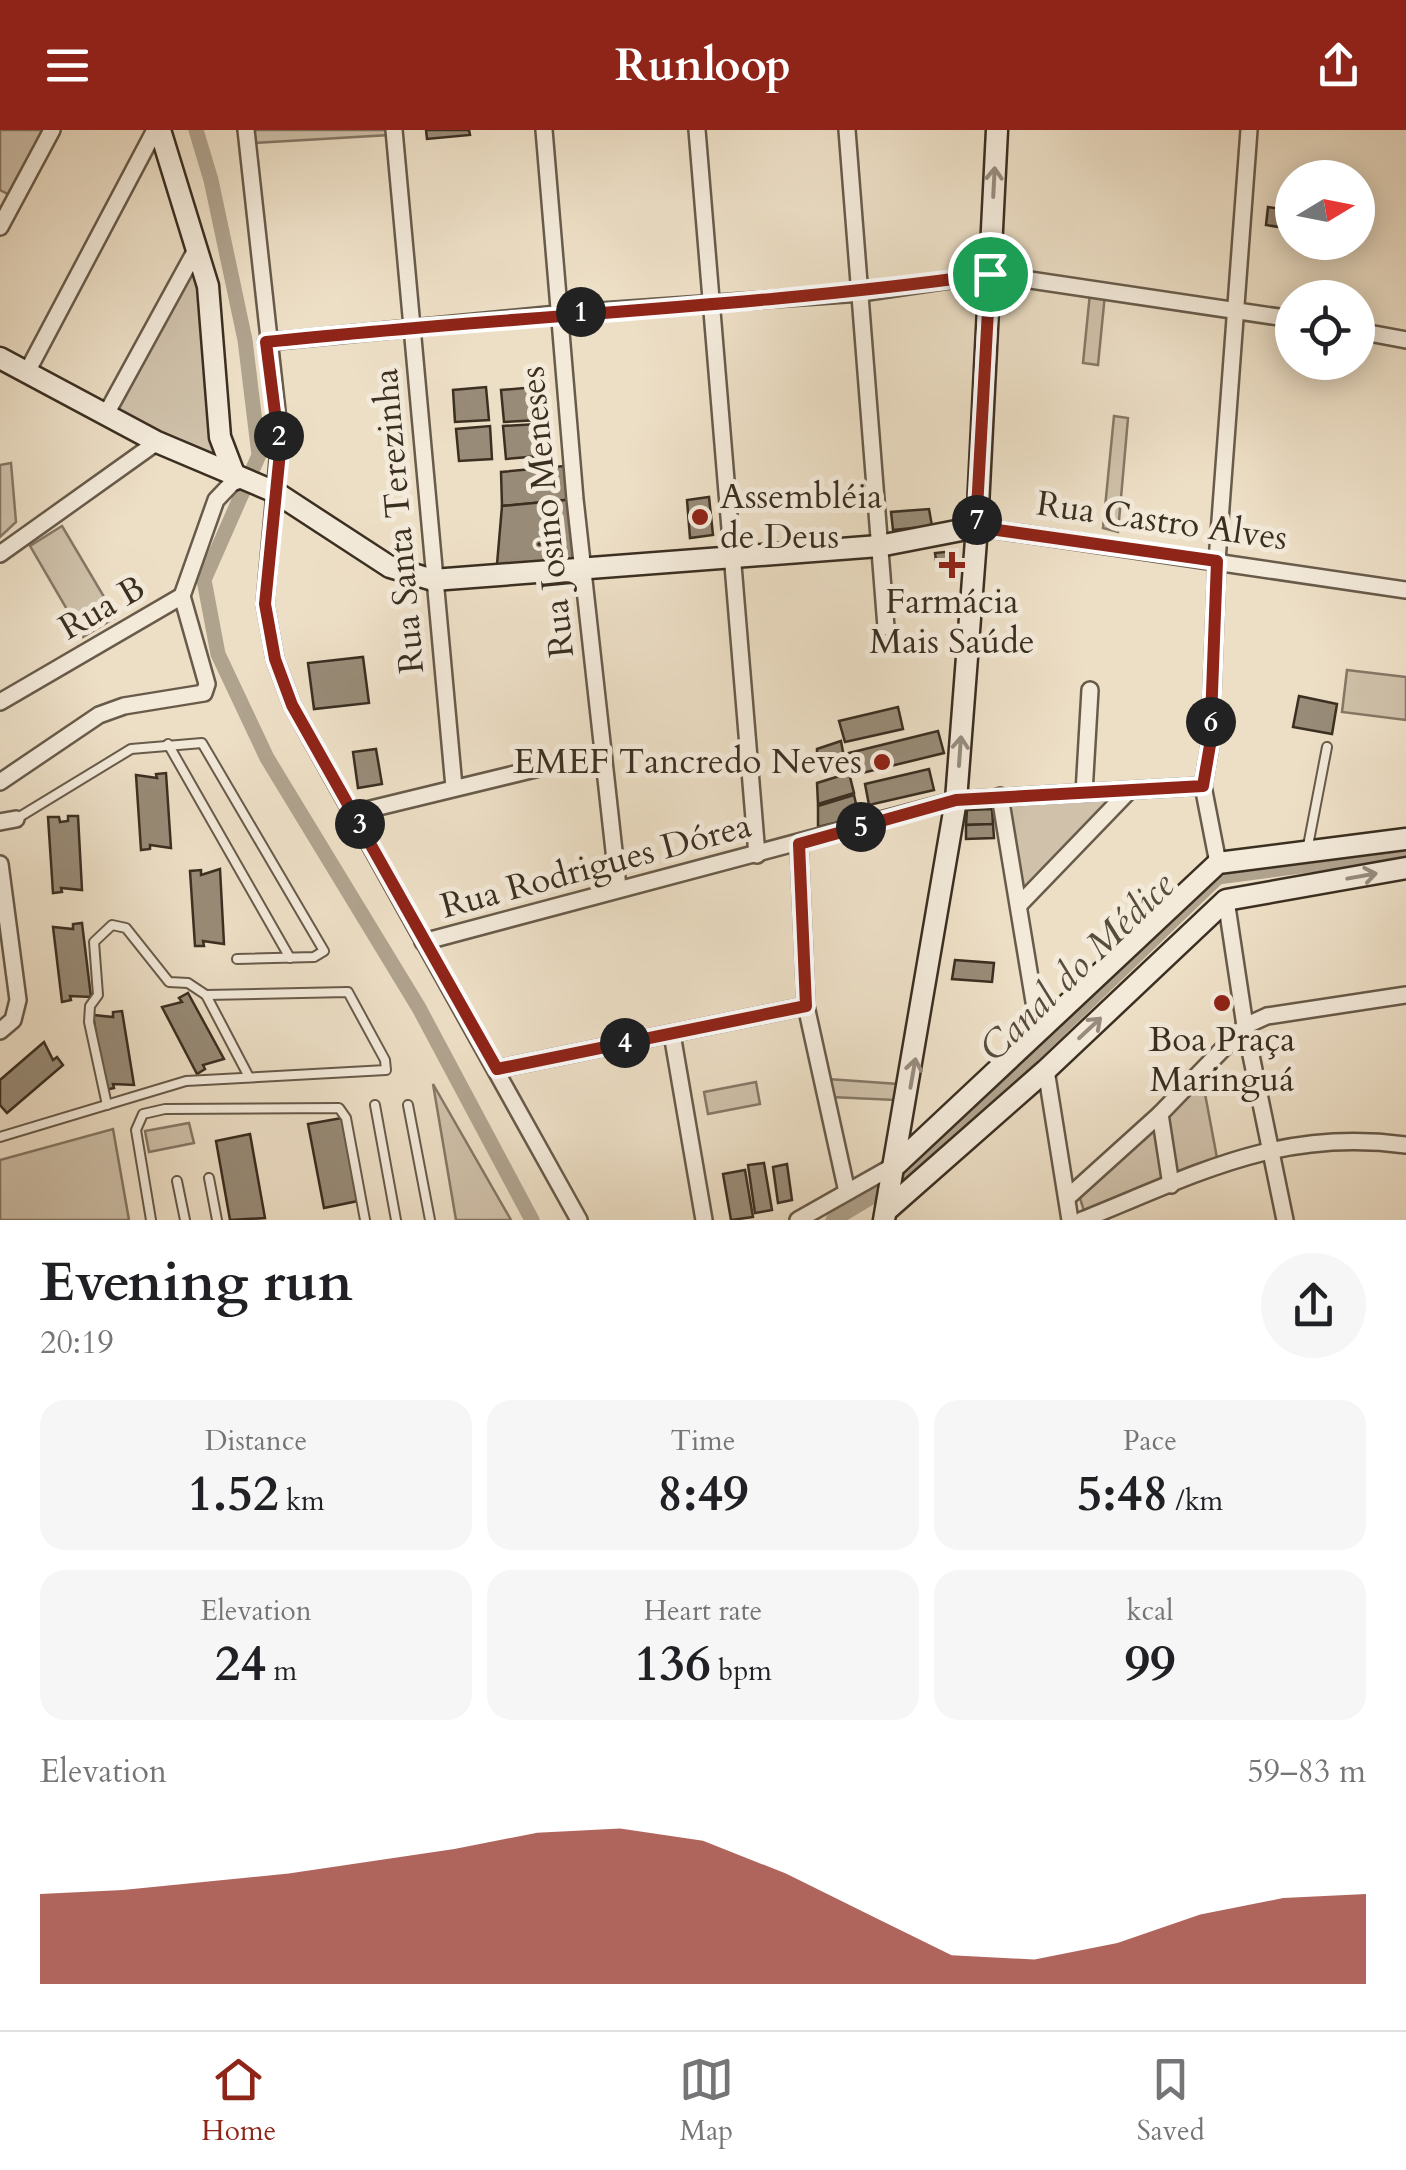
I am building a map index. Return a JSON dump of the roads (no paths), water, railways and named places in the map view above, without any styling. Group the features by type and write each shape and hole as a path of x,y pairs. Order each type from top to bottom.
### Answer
{"street":[{"path":"0,782 99,716 124,706 204,692 207,684 182,596 216,500 238,479 223,453 213,314 197,248 158,130"},
{"path":"27,372 158,130"},
{"path":"246,130 266,342 280,438 266,568 271,643 292,705 579,1220"},
{"name":"Rua Santa Terezinha","path":"394,130 454,787"},
{"name":"Rua Josino Meneses","path":"544,130 557,314 600,752 618,888"},
{"path":"696,130 757,855"},
{"path":"846,130 886,628"},
{"path":"883,1214 896,1166 956,800 976,527 997,130"},
{"path":"1249,130 1217,561 1210,745 1203,786 1245,1026 1285,1220"},
{"path":"0,227 47,132"},
{"path":"0,190 16,198"},
{"path":"104,416 197,248"},
{"path":"266,342 412,326 861,292 990,274 1275,316"},
{"path":"1375,334 1406,340"},
{"name":"Rua Castro Alves","path":"0,358 104,416 272,492 390,566 433,580 879,546 976,527 1406,590"},
{"path":"0,554 157,442"},
{"name":"Rua B","path":"0,702 182,596"},
{"path":"1084,793 1090,690"},
{"path":"354,813 600,752"},
{"name":"Rua Rodrigues Dórea","path":"423,942 956,800 1203,786"},
{"path":"1020,904 1128,792"},
{"path":"1000,796 1039,1032"},
{"path":"798,1220 896,1166 1218,864 1406,839"},
{"path":"799,844 806,1006 847,1192"},
{"path":"0,864 18,1000 13,1020 0,1030"},
{"path":"883,1214 1046,1070 1225,899 1406,868"},
{"path":"1067,1198 1160,1114 1245,1026 1266,1016 1406,995"},
{"path":"497,1069 806,1006"},
{"path":"672,1034 704,1220"},
{"path":"1046,1070 1070,1220"},
{"path":"1160,1114 1170,1185"},
{"path":"1082,1220 1270,1148 1347,1138 1406,1146"}],"lane":[{"path":"8,820 121,753 198,742 206,748 322,945 322,955 237,959"},
{"path":"168,744 290,958"},
{"path":"1307,851 1327,747"},
{"path":"107,1104 89,1022 90,1006 98,995 92,952 101,931 112,925 126,928 169,982 188,983 206,995 249,1077"},
{"path":"0,1136 186,1080 387,1068 348,992 206,995"},
{"path":"375,1104 396,1220"},
{"path":"408,1105 430,1220"},
{"path":"151,1220 136,1130 142,1114 166,1109 339,1108 346,1118 366,1220"},
{"path":"209,1178 217,1220"},
{"path":"177,1180 185,1220"}],"waterway":[{"name":"Canal do Médice","path":"196,130 211,180 245,340 259,455 204,580 218,654 267,758 419,1008 532,1220"},
{"name":"Canal do Médice","path":"833,1220 908,1175 1218,877 1406,852"}],"place":[{"name":"Assembléia de Deus","path":"700,517"},
{"name":"Farmácia Mais Saúde","path":"952,565"},
{"name":"EMEF Tancredo Neves","path":"882,762"},
{"name":"Boa Praça Maringuá","path":"1222,1003"}]}
